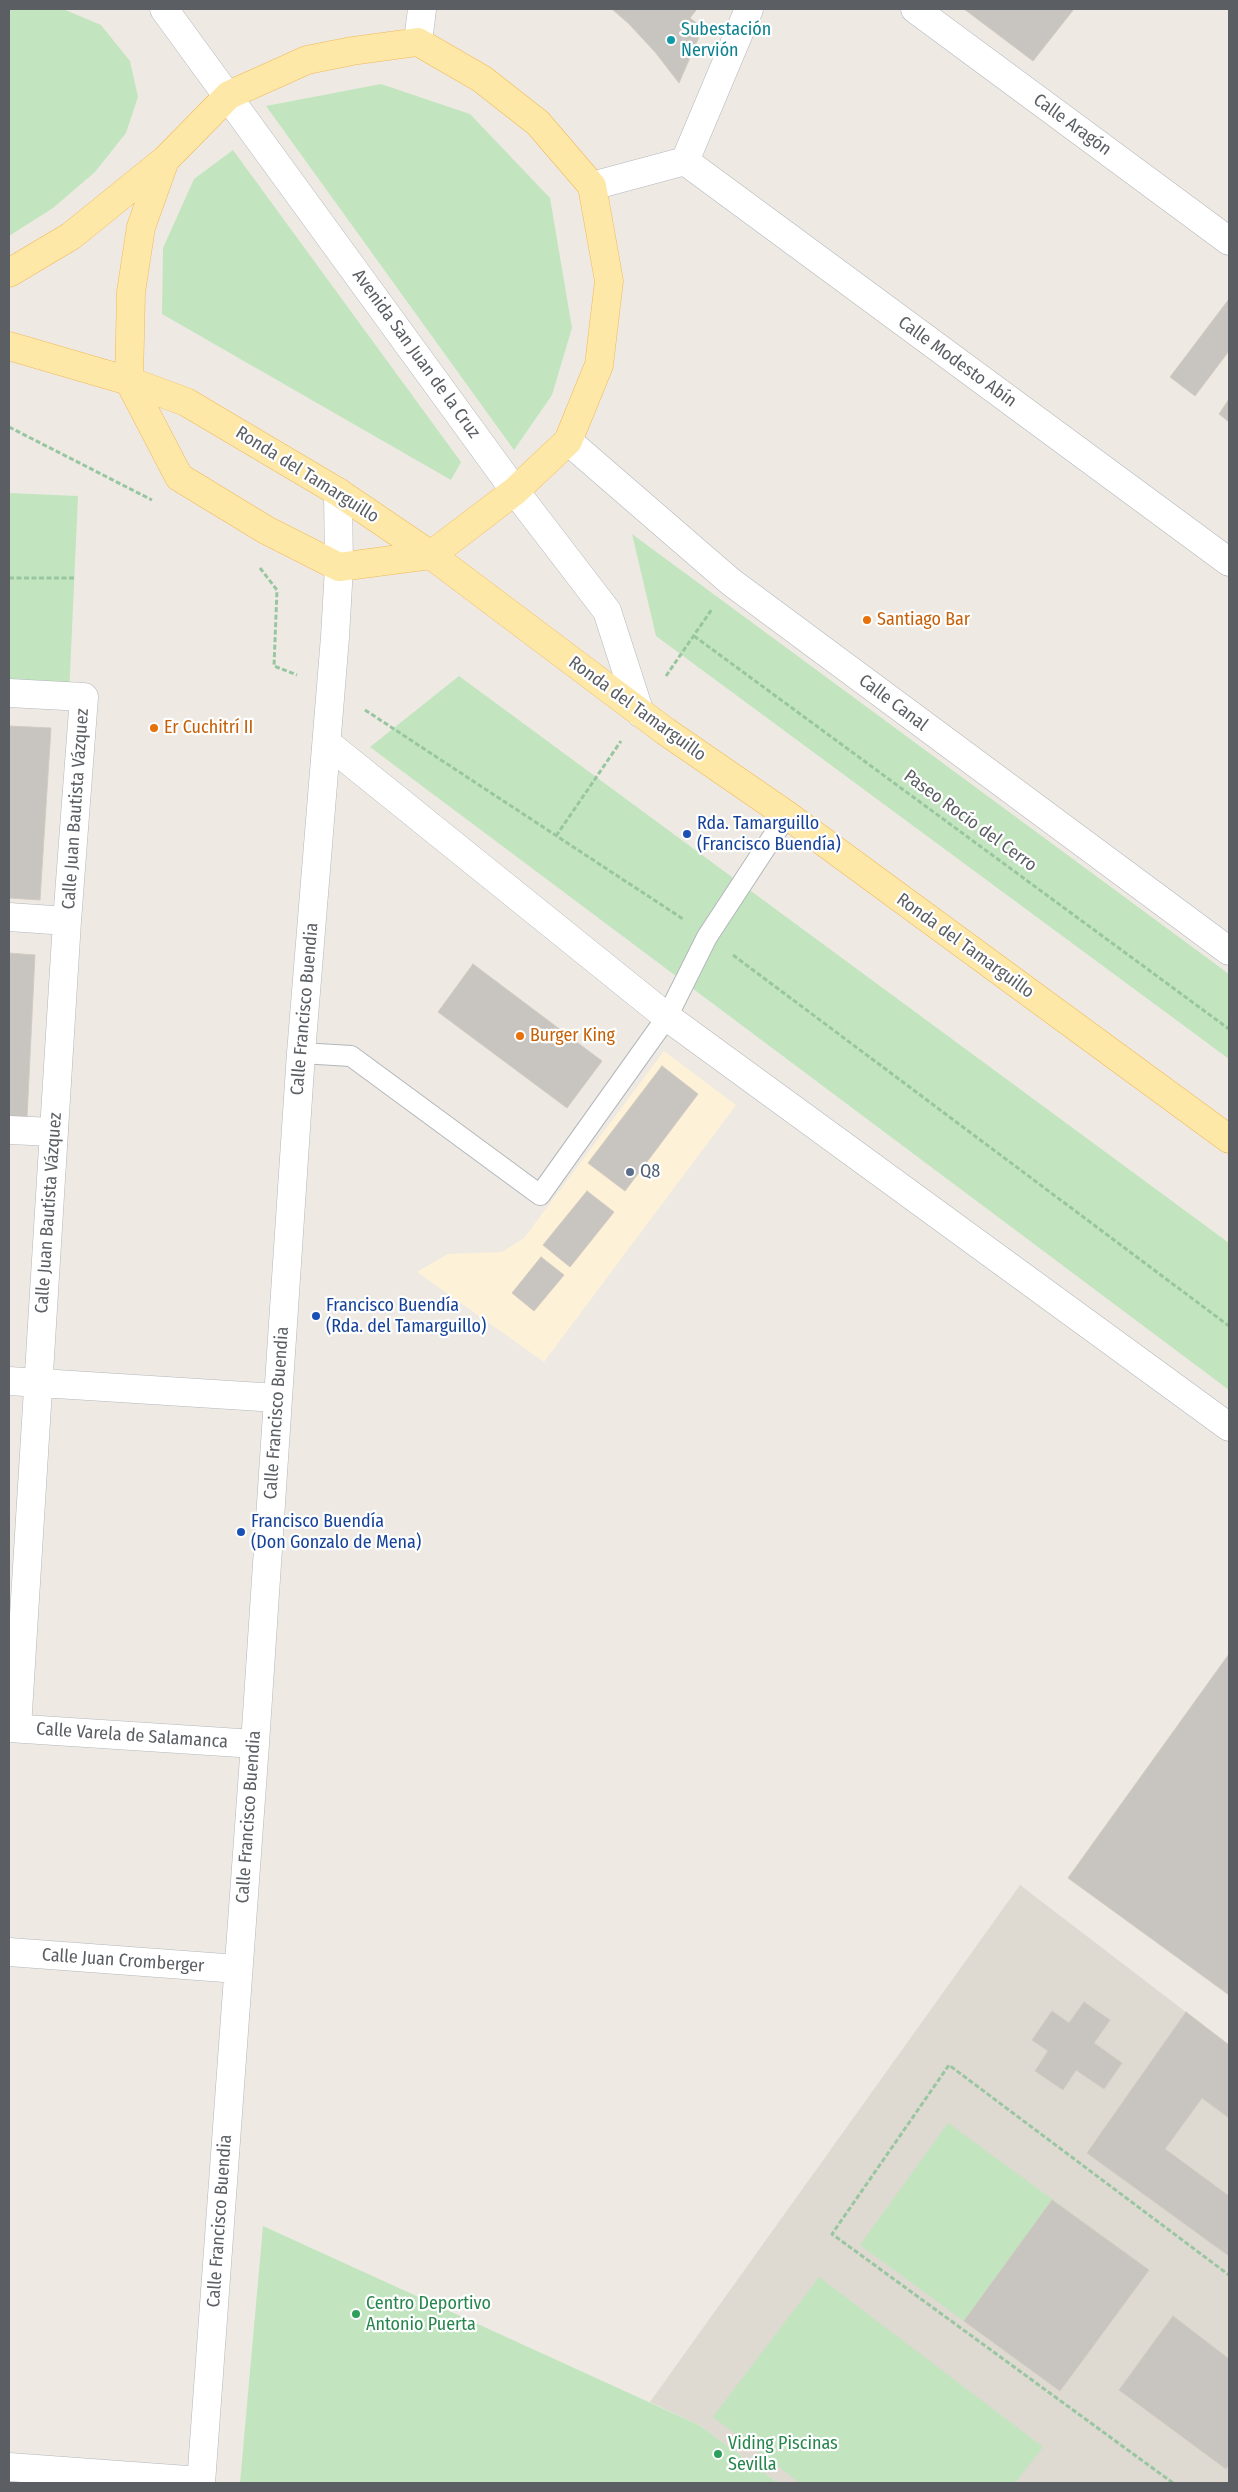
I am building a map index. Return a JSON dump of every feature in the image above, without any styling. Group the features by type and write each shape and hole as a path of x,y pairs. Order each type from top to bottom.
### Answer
{"main road":[{"path":"9,273 71,236 165,160 228,95 307,60 352,51 418,42 482,79 538,123 592,186 609,281 599,365 568,441 515,491 432,555 339,567 266,530 179,478 129,381 131,292 141,227 165,160"},
{"name":"Ronda del Tamarguillo","path":"9,346 129,381 186,402 338,492 432,555 640,713 787,815 1229,1139"}],"street":[{"name":"Avenida San Juan de la Cruz","path":"164,9 515,491 607,611 640,713"},
{"path":"418,42 422,9"},
{"path":"592,186 685,162 749,9"},
{"name":"Calle Aragón","path":"914,9 1229,241"},
{"name":"Calle Modesto Abín","path":"685,162 1229,562"},
{"name":"Calle Canal","path":"568,441 731,582 1229,951"},
{"name":"Calle Francisco Buendia","path":"201,2482 255,1744 301,1053 327,743 339,567 338,492"},
{"name":"Calle Juan Bautista Vázquez","path":"9,693 84,698 67,921 38,1384 13,1728"},
{"path":"327,743 667,1017 1229,1427"},
{"path":"9,917 67,921"},
{"path":"9,1130 54,1132"},
{"path":"9,1381 277,1398"},
{"name":"Calle Varela de Salamanca","path":"13,1728 255,1744"},
{"name":"Calle Juan Cromberger","path":"9,1952 238,1969"},
{"path":"9,2467 201,2482"}],"lane":[{"path":"301,1053 351,1056 540,1195 667,1017 707,937 787,815"}],"path":[{"path":"9,428 154,501"},
{"path":"259,566 277,590 274,666 292,673"},
{"path":"9,578 75,578"},
{"name":"Paseo Rocío del Cerro","path":"694,636 1229,1029"},
{"path":"361,708 684,920"},
{"path":"728,952 1229,1326"},
{"path":"1173,2483 832,2234 949,2065 1229,2275"}],"shaded area":[{"name":"Q8","path":"664,1051 736,1105 544,1362 417,1272 448,1254 502,1252 524,1238"},
{"path":"1020,1885 1229,2045 1229,2483 778,2483 699,2425 650,2402"}],"green space":[{"path":"9,9 63,9 101,25 130,61 138,97 126,133 95,172 53,208 9,236"},
{"path":"381,84 470,114 550,198 572,328 552,395 514,450 266,106"},
{"path":"233,150 461,462 451,480 162,314 163,248 194,179"},
{"path":"9,493 78,496 69,696 9,693"},
{"path":"632,534 1229,974 1229,1059 656,636"},
{"path":"459,676 1229,1243 1229,1390 370,747"},
{"path":"948,2123 1149,2270 1060,2391 860,2245"},
{"name":"Centro Deportivo Antonio Puerta","path":"263,2226 699,2425 778,2483 240,2483"},
{"path":"819,2277 1043,2447 1015,2483 800,2483 713,2417"}],"building":[{"name":"Subestación Nervión","path":"612,9 697,9 690,18 703,28 679,83 655,52"},
{"path":"964,9 1074,9 1033,61"},
{"path":"1229,299 1229,351 1195,396 1170,377"},
{"path":"1229,399 1229,422 1219,414"},
{"path":"9,726 51,728 40,900 9,898"},
{"path":"9,953 35,955 27,1118 9,1117"},
{"name":"Burger King","path":"473,964 602,1061 567,1108 438,1012"},
{"path":"662,1066 698,1094 625,1191 588,1163"},
{"path":"587,1191 614,1212 570,1267 543,1245"},
{"path":"541,1257 564,1275 534,1311 512,1293"},
{"path":"1229,1654 1229,1995 1068,1878"},
{"path":"1084,2002 1110,2020 1094,2043 1122,2063 1104,2089 1076,2070 1063,2090 1035,2071 1048,2051 1032,2040 1052,2011 1069,2023"},
{"path":"1186,2012 1229,2045 1229,2118 1202,2098 1165,2149 1229,2196 1229,2256 1087,2153"},
{"path":"1052,2200 1149,2270 1060,2391 964,2321"},
{"path":"1173,2316 1229,2359 1229,2464 1226,2469 1119,2390"}],"place":[{"name":"Subestación Nervión","path":"671,40"},
{"name":"Santiago Bar","path":"867,620"},
{"name":"Er Cuchitrí II","path":"154,728"},
{"name":"Rda. Tamarguillo (Francisco Buendía)","path":"687,834"},
{"name":"Burger King","path":"520,1036"},
{"name":"Q8","path":"630,1172"},
{"name":"Francisco Buendía (Rda. del Tamarguillo)","path":"316,1316"},
{"name":"Francisco Buendía (Don Gonzalo de Mena)","path":"241,1532"},
{"name":"Centro Deportivo Antonio Puerta","path":"356,2314"},
{"name":"Viding Piscinas Sevilla","path":"718,2454"}]}
